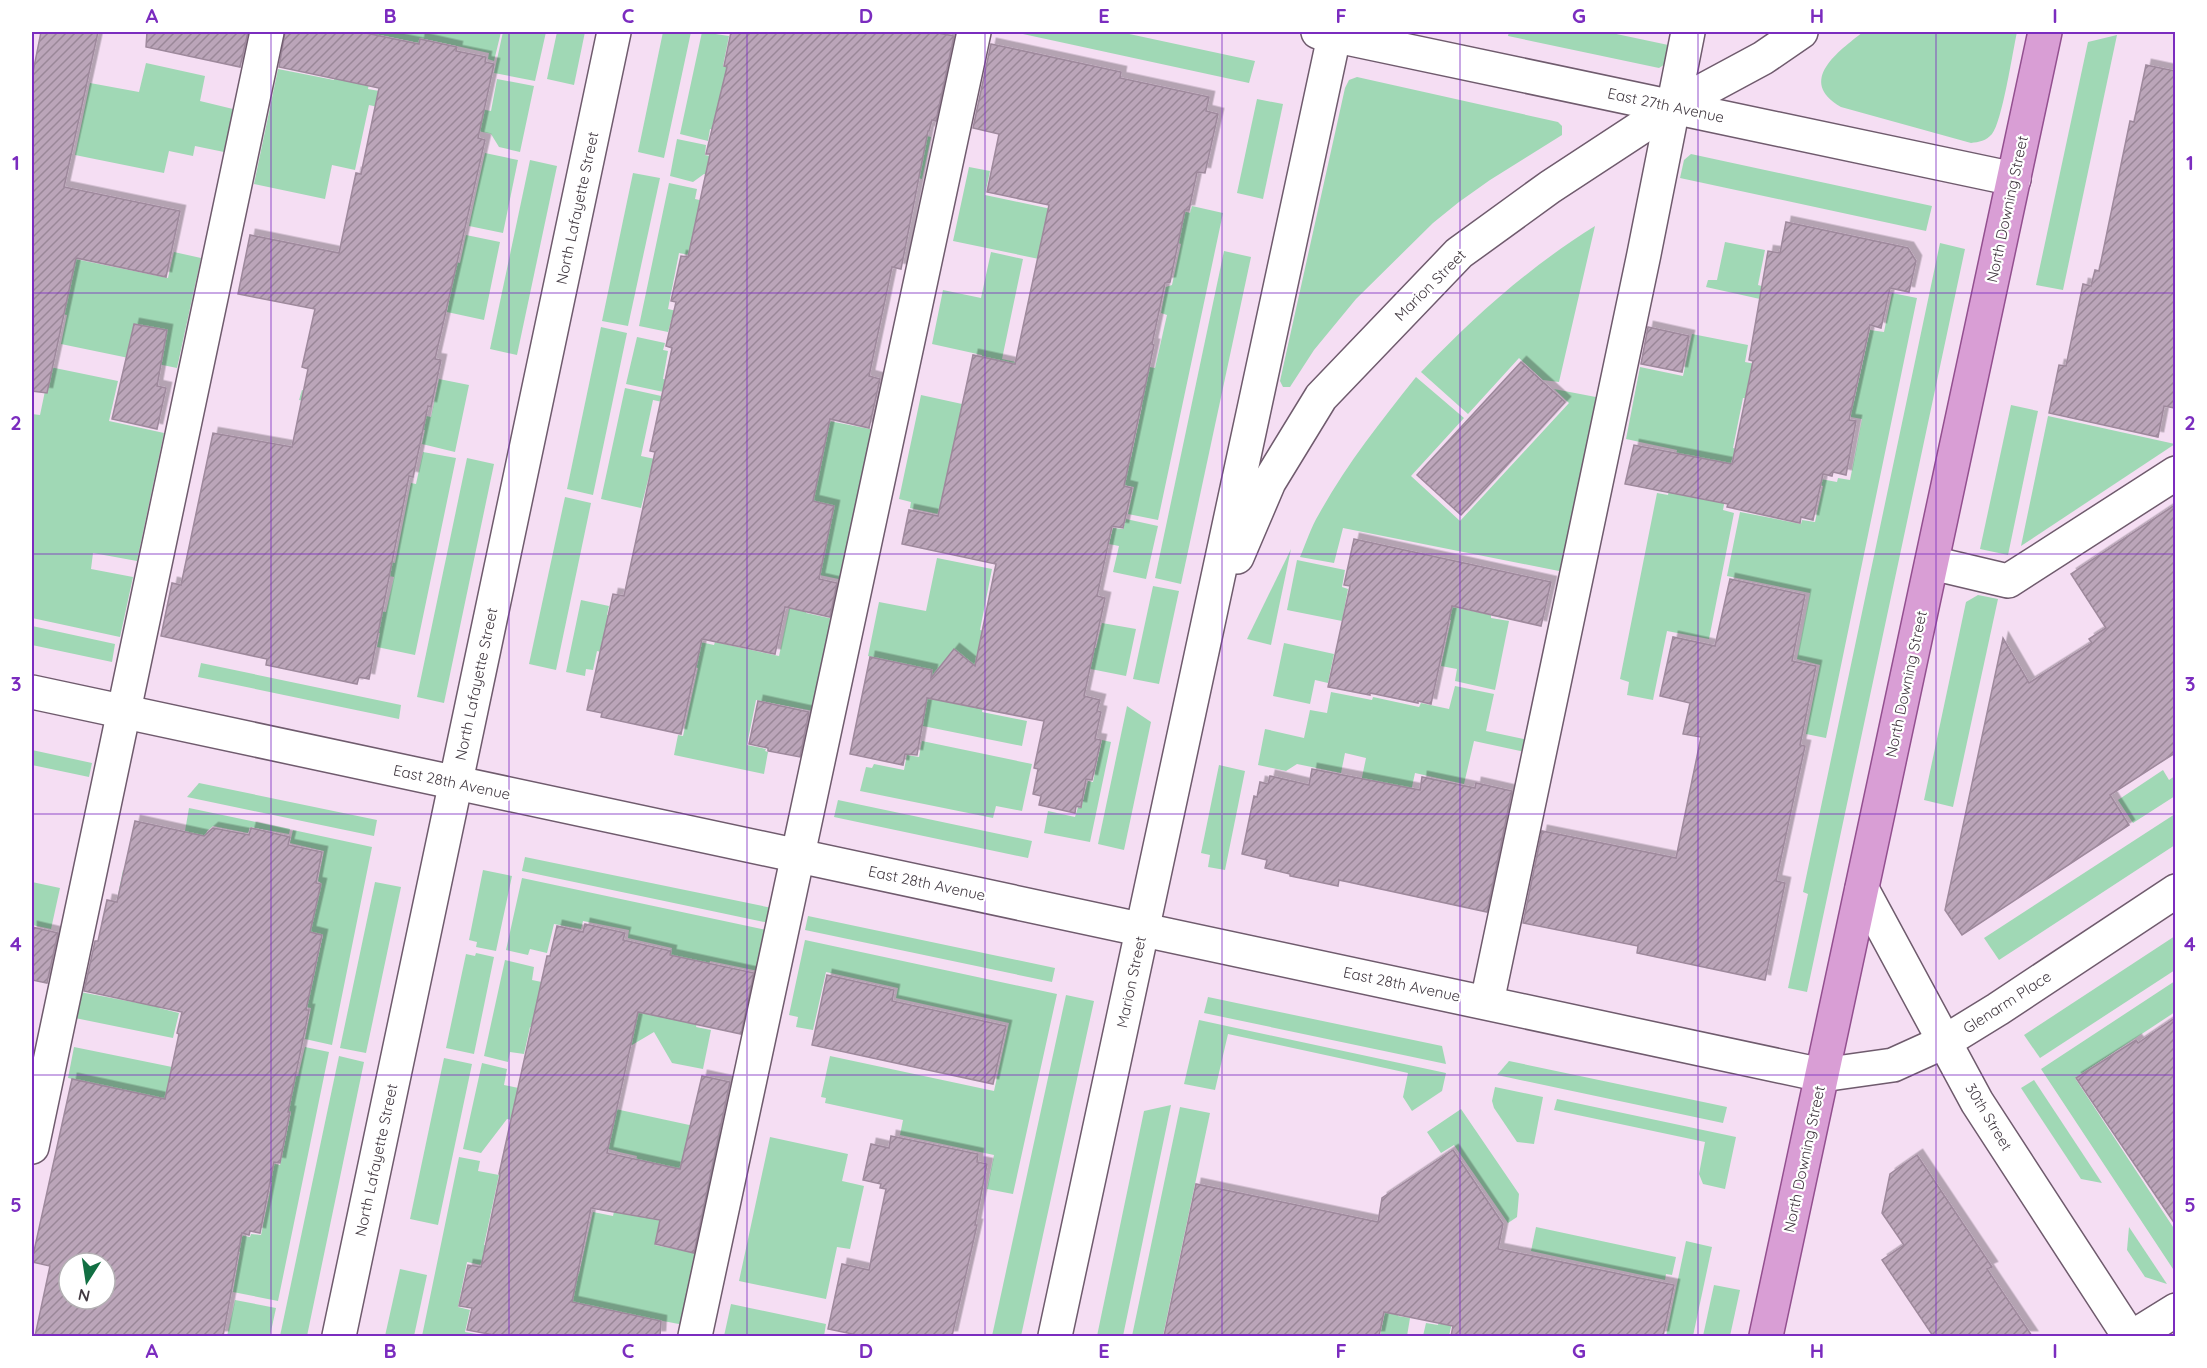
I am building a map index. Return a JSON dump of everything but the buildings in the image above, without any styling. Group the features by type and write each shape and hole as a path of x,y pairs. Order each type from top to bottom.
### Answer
{"main road":[{"name":"North Downing Street","path":"1766,1336 2045,32"}],"street":[{"path":"32,1147 267,32"},
{"name":"North Lafayette Street","path":"339,1336 614,32"},
{"path":"695,1336 974,32"},
{"path":"1487,1002 1642,266 1688,32"},
{"name":"Marion Street","path":"1207,628 1269,482 1321,397 1459,253 1550,187 1672,107 1763,58 1801,32"},
{"name":"Marion Street","path":"1055,1336 1207,628 1329,33"},
{"name":"East 27th Avenue","path":"1329,33 2014,179"},
{"path":"1932,563 2008,581 2175,473"},
{"name":"East 28th Avenue","path":"32,692 1822,1074"},
{"name":"30th Street","path":"1862,889 1977,1102 2129,1336"},
{"name":"Glenarm Place","path":"1822,1074 1893,1065 1946,1041 2175,891"},
{"path":"2134,1336 2175,1310"}],"green space":[{"path":"345,32 501,32 494,61 488,59 489,53 420,38 419,43 381,35 373,66 339,59"},
{"path":"503,32 546,32 535,81 494,73"},
{"path":"557,32 585,32 574,85 547,79"},
{"path":"663,32 691,32 664,158 638,152"},
{"path":"702,32 729,36 723,66 734,69 834,52 839,32 891,32 874,111 875,125 931,137 922,179 710,129 708,141 680,134"},
{"path":"1014,32 1120,32 1255,61 1249,83"},
{"path":"1509,32 1607,32 1673,46 1670,61 1659,68 1508,36"},
{"path":"1863,32 2017,32 2000,116 1992,134 1985,140 1971,143 1841,107 1828,97 1822,87 1822,77 1826,67 1843,48"},
{"path":"2117,35 2063,290 2036,285 2088,42"},
{"path":"338,61 372,68 368,89 491,111 497,79 534,86 520,152 499,147 491,134 369,105 355,170 332,165 325,199 254,184 278,69 334,80"},
{"path":"146,63 205,76 200,101 233,109 224,152 195,146 193,156 169,151 164,173 75,155 90,83 139,92"},
{"path":"1357,77 1558,122 1562,126 1562,135 1490,180 1433,223 1356,299 1314,350 1290,387 1283,387 1280,381 1345,88 1349,80"},
{"path":"1257,99 1283,104 1263,199 1237,193"},
{"path":"677,139 706,145 705,155 738,162 715,176 704,174 693,182 670,176"},
{"path":"485,153 518,160 503,233 469,226"},
{"path":"1691,154 1932,206 1926,231 1680,178 1684,160"},
{"path":"530,160 557,166 517,355 490,349"},
{"path":"969,167 990,171 985,195 1075,214 1092,270 953,241"},
{"path":"633,173 660,178 628,326 602,321"},
{"path":"669,183 697,189 695,199 704,201 724,262 679,253 668,309 703,317 701,324 672,318 668,332 639,326"},
{"path":"1192,206 1223,213 1158,520 1128,514 1134,487 1124,485 1069,445 1131,458 1142,407 1116,401 1143,366 1155,368 1167,315 1161,313 1166,287 1172,285 1181,244 1176,242 1183,211 1190,213"},
{"path":"1595,226 1559,382 1543,380 1519,358 1468,414 1421,372 1504,293 1547,259"},
{"path":"466,235 500,242 484,320 447,312 453,279 339,255 342,239 460,263"},
{"path":"1725,242 1765,250 1758,285 1772,289 1769,301 1706,287 1708,280 1717,280"},
{"path":"1940,243 1965,249 1807,992 1788,988 1808,894 1803,892"},
{"path":"1224,251 1251,257 1181,584 1155,578"},
{"path":"174,252 201,258 177,368 61,344 67,315 58,313 46,253 168,278"},
{"path":"991,252 1023,259 1002,359 1077,375 978,377 982,355 932,344 943,290 981,298"},
{"path":"1892,293 1917,298 1826,738 1806,734 1820,665 1797,659 1810,593 1727,576 1740,512 1801,524 1802,520 1815,522 1823,486 1814,484 1815,478 1837,482 1838,478 1850,480 1862,419 1851,417 1851,412 1763,394 1765,384 1854,402 1870,330 1884,332"},
{"path":"601,327 627,333 593,495 567,489"},
{"path":"1692,334 1748,345 1745,362 1765,366 1753,399 1743,398 1733,448 1741,450 1739,460 1732,459 1723,510 1734,513 1709,639 1667,631 1653,700 1627,695 1629,682 1620,679 1657,493 1668,495 1677,450 1626,439 1640,367 1683,376"},
{"path":"637,337 665,343 663,350 668,351 663,379 695,385 753,411 626,384"},
{"path":"50,367 118,381 109,421 164,433 137,561 93,553 91,569 133,577 120,637 32,618 32,414 40,415"},
{"path":"1416,377 1464,418 1411,476 1460,521 1569,403 1554,389 1601,398 1564,572 1343,528 1334,563 1300,557 1316,519 1341,478"},
{"path":"439,379 469,385 455,452 422,444 425,430 299,400 302,390 431,417"},
{"path":"625,388 752,416 751,421 653,400 641,456 701,469 709,485 650,472 641,508 601,499"},
{"path":"921,395 1021,417 1008,529 910,508 911,502 899,499"},
{"path":"2011,405 2038,411 2008,555 1980,549"},
{"path":"2048,416 2175,444 2021,546"},
{"path":"824,420 880,431 848,581 763,563"},
{"path":"423,452 456,458 415,655 377,647 380,633 369,630 372,610 386,612 394,577 380,574 383,561 395,563 411,483 416,484"},
{"path":"467,458 494,464 444,703 417,697"},
{"path":"565,497 591,503 556,670 529,664"},
{"path":"1126,519 1158,526 1146,579 1113,572 1119,546 1109,544 1113,528 1123,529"},
{"path":"1291,549 1271,645 1247,639"},
{"path":"937,558 992,569 980,630 1084,651 1086,646 1096,648 1102,623 1136,629 1126,676 995,650 982,712 1027,721 1022,746 913,724 907,680 910,665 868,656 879,602 926,611"},
{"path":"1297,560 1345,570 1342,587 1348,589 1342,621 1287,610"},
{"path":"813,576 806,613 838,620 819,712 756,700 747,745 766,749 765,751 768,752 764,774 674,755 678,735 683,736 698,668 617,651 686,639 714,645 715,642 779,656 792,595"},
{"path":"1153,586 1179,591 1159,684 1133,679"},
{"path":"1978,595 1998,599 1953,807 1924,800 1966,602"},
{"path":"581,600 609,606 607,615 617,617 613,655 597,651 593,670 586,669 585,676 566,672"},
{"path":"1443,605 1509,621 1495,690 1455,681 1457,669 1441,666 1451,620 1441,617"},
{"path":"32,626 115,644 112,662 32,645"},
{"path":"1284,643 1334,654 1328,683 1315,680 1310,704 1273,696"},
{"path":"201,663 401,705 399,719 198,677"},
{"path":"1455,686 1494,694 1486,731 1528,740 1525,752 1474,741 1464,784 1415,773 1399,846 1350,835 1366,758 1345,753 1341,773 1297,764 1286,771 1258,765 1265,729 1304,738 1310,710 1327,713 1331,692 1372,700 1373,697 1419,707 1421,703 1449,709"},
{"path":"1127,706 1151,722 1124,850 1098,844"},
{"path":"1102,740 1111,742 1090,842 1044,833 1048,811 1075,817 1078,807 1081,808 1088,781 1093,782"},
{"path":"922,741 1032,764 1022,811 996,806 993,818 860,791 866,767 872,768 874,764 904,770 907,755 919,757"},
{"path":"32,750 92,763 89,777 32,765"},
{"path":"1219,765 1245,771 1225,870 1208,867 1210,855 1201,853"},
{"path":"2163,770 2169,780 2175,776 2175,796 2133,823 2118,800"},
{"path":"199,783 377,820 374,836 187,797"},
{"path":"838,800 1032,841 1028,858 834,817"},
{"path":"189,808 290,829 289,834 250,827 248,833 213,826 207,831 205,840 185,853 189,832 185,831"},
{"path":"2175,814 2175,845 1999,960 1984,938"},
{"path":"293,830 372,847 332,1045 305,1039 311,1008 188,983 296,986 311,989 323,935 306,931 311,907 316,908 324,851 290,843"},
{"path":"525,857 772,908 769,923 522,871"},
{"path":"123,870 178,882 159,1008 179,1013 173,1038 75,1018 80,992 138,1003 145,969 147,907 117,900"},
{"path":"483,870 512,876 496,951 476,947 477,942 469,940"},
{"path":"522,878 771,931 763,972 710,961 696,1027 711,1030 703,1069 672,1063 654,1032 632,1045 568,1032 576,997 658,1015 672,948 628,938 629,930 583,921 581,929 554,924 547,953 530,949 528,955 506,950"},
{"path":"32,882 60,888 51,929 32,925"},
{"path":"375,882 401,887 366,1053 340,1048"},
{"path":"808,916 1055,968 1052,982 805,930"},
{"path":"2175,936 2175,970 2040,1058 2024,1035"},
{"path":"805,940 1057,994 1013,1194 987,1189 994,1155 900,1135 903,1120 825,1103 826,1098 821,1097 830,1056 994,1091 1009,1023 896,998 898,988 826,972 813,1030 796,1027 798,1017 789,1015"},
{"path":"476,953 494,957 474,1054 446,1048 466,954 475,956"},
{"path":"505,960 534,967 532,980 556,985 565,1035 530,1027 524,1054 510,1052 508,1062 484,1056"},
{"path":"2175,981 2175,1012 2075,1078 2175,1230 2175,1272 2041,1069"},
{"path":"1066,995 1094,1001 1021,1336 992,1336"},
{"path":"1208,997 1442,1046 1446,1064 1204,1013"},
{"path":"1199,1020 1446,1073 1442,1091 1412,1111 1403,1097 1408,1073 1228,1034 1215,1090 1184,1084"},
{"path":"74,1047 177,1068 164,1133 109,1102 111,1087 68,1078"},
{"path":"305,1047 329,1052 278,1301 233,1292 240,1252 214,1247 217,1231 250,1237 251,1234 261,1235 272,1182 262,1180 195,1147 280,1165 291,1112 277,1109 220,1060 298,1076"},
{"path":"339,1056 364,1062 307,1336 280,1336"},
{"path":"444,1058 472,1064 438,1225 410,1219"},
{"path":"1509,1061 1727,1107 1723,1123 1497,1075"},
{"path":"482,1063 507,1069 504,1085 731,1134 712,1220 662,1210 655,1245 699,1254 684,1325 632,1315 627,1336 563,1336 593,1212 613,1216 615,1207 626,1209 637,1156 507,1119 481,1153 463,1149"},
{"path":"2034,1080 2102,1183 2081,1179 2021,1088"},
{"path":"1495,1087 1543,1097 1534,1144 1517,1142 1494,1108 1492,1101"},
{"path":"1557,1099 1736,1137 1725,1189 1703,1184 1699,1174 1705,1142 1554,1110"},
{"path":"1171,1105 1123,1336 1097,1336 1144,1111"},
{"path":"1180,1107 1210,1113 1163,1336 1132,1336"},
{"path":"1461,1109 1519,1194 1517,1217 1508,1223 1454,1145 1441,1153 1427,1132"},
{"path":"770,1137 848,1154 842,1181 864,1186 850,1249 837,1247 826,1299 739,1281"},
{"path":"459,1157 480,1161 478,1171 499,1175 484,1245 515,1251 510,1271 467,1262 458,1307 470,1310 465,1332 488,1336 422,1336"},
{"path":"1536,1227 1676,1257 1672,1275 1666,1274 1665,1280 1531,1251"},
{"path":"2129,1227 2167,1284 2145,1277 2127,1250"},
{"path":"1686,1241 1712,1247 1693,1336 1666,1336"},
{"path":"400,1269 427,1275 414,1336 385,1336"},
{"path":"1714,1285 1740,1290 1730,1336 1703,1336"},
{"path":"1388,1298 1401,1301 1398,1316 1410,1318 1407,1336 1380,1336"},
{"path":"235,1300 276,1308 270,1336 227,1336"},
{"path":"731,1304 826,1324 824,1336 724,1336"},
{"path":"1441,1311 1454,1314 1449,1336 1423,1336 1426,1323 1438,1325"}]}
